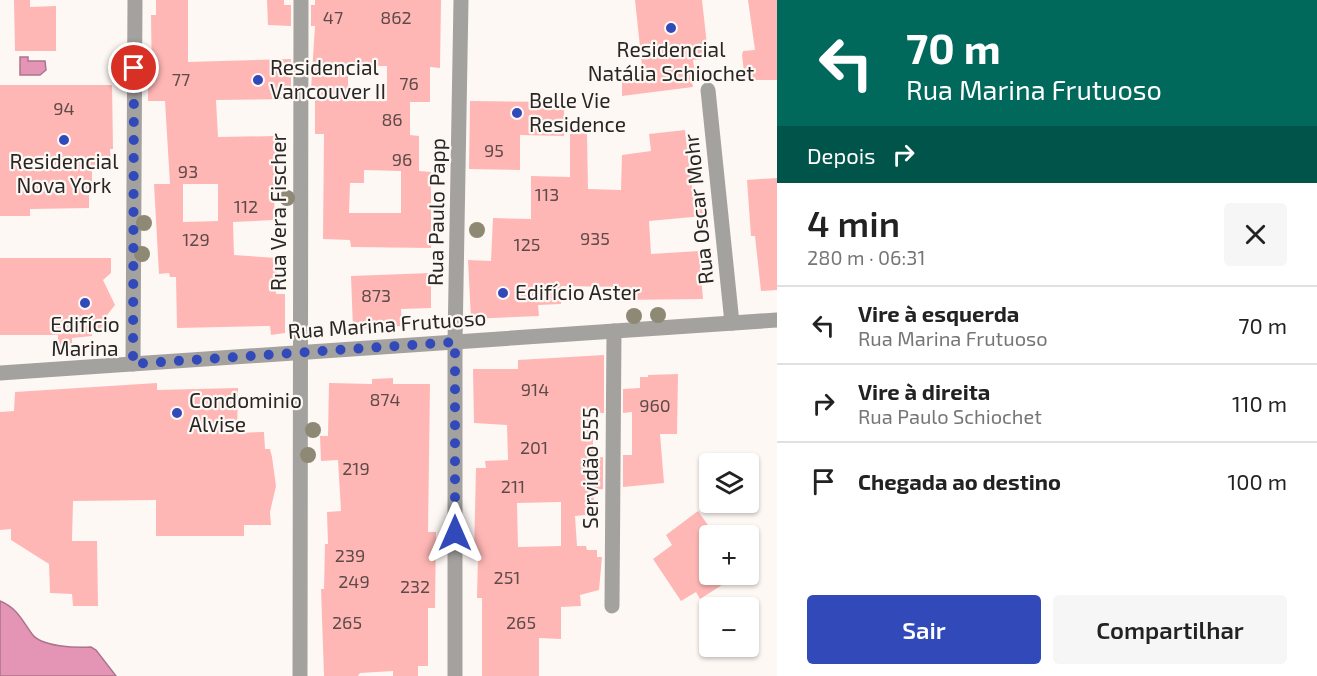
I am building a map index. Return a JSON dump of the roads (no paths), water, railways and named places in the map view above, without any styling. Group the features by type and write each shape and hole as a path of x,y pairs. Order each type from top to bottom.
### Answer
{"street":[{"path":"133,364 135,0"},
{"name":"Rua Vera Fischer","path":"300,676 301,0"},
{"name":"Rua Paulo Papp","path":"455,676 455,342 461,0"},
{"name":"Rua Oscar Mohr","path":"708,90 732,323"},
{"name":"Rua Marina Frutuoso","path":"0,373 777,320"},
{"name":"Servidão 555","path":"612,606 614,331"}],"place":[{"name":"Residencial Natália Schiochet","path":"671,28"},
{"name":"Residencial Vancouver II","path":"258,80"},
{"name":"Belle Vie Residence","path":"517,113"},
{"name":"Residencial Nova York","path":"64,140"},
{"name":"Edifício Aster","path":"503,293"},
{"name":"Edifício Marina","path":"85,303"},
{"name":"Condominio Alvise","path":"177,413"}]}
